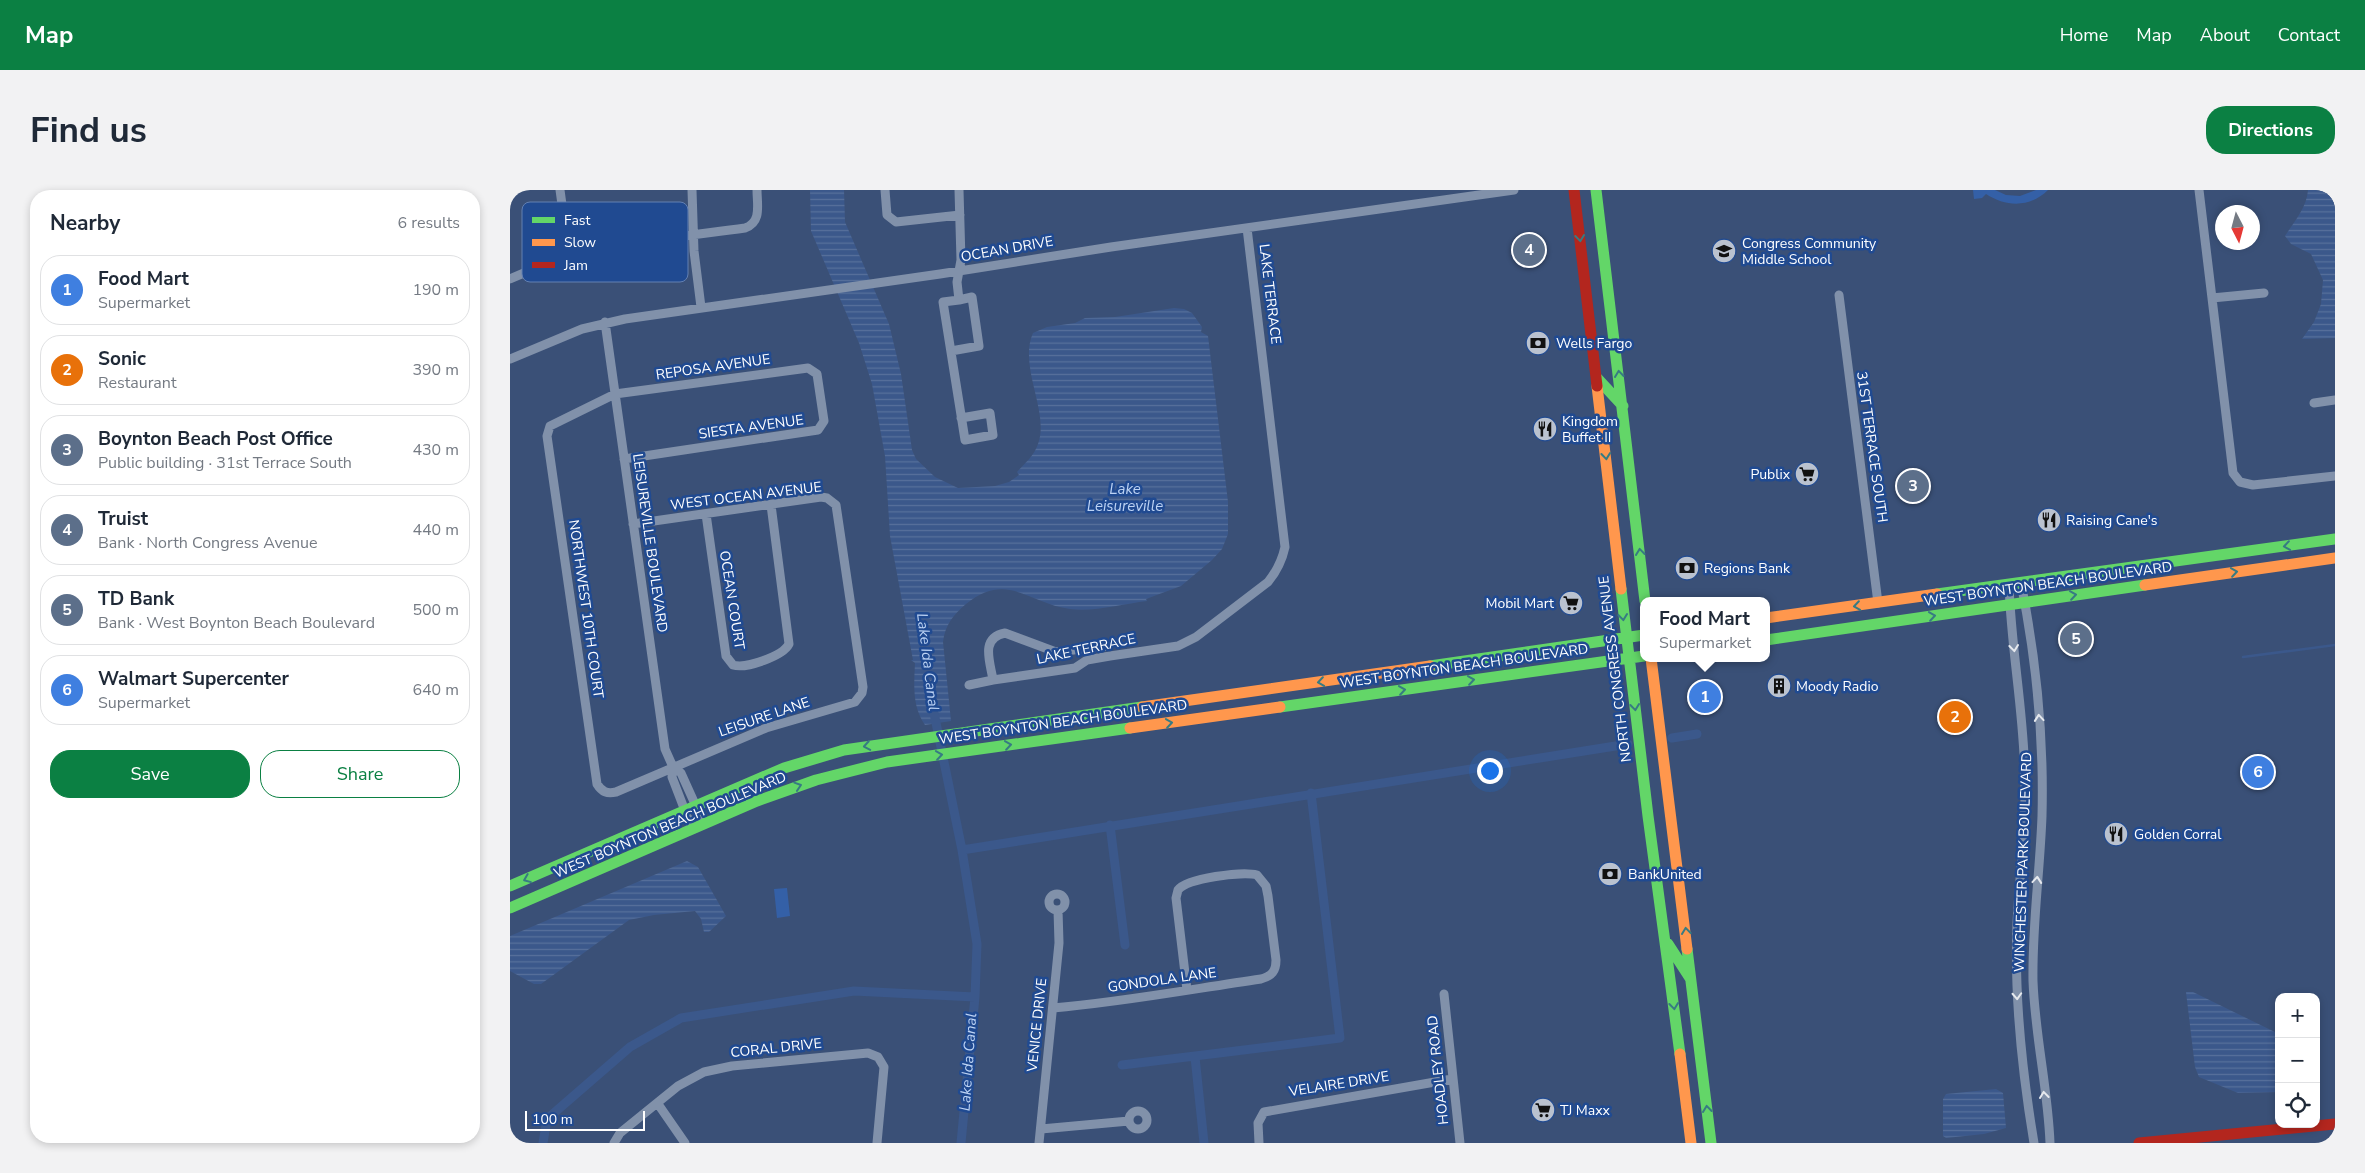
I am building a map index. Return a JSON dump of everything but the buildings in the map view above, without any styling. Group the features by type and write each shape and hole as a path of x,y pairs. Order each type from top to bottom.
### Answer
{"main road":[{"name":"NORTH CONGRESS AVENUE","path":"1574,190 1626,638 1691,1143"},
{"path":"1596,190 1645,597"},
{"path":"1597,378 1623,406"},
{"path":"1602,419 1625,435"},
{"name":"WEST BOYNTON BEACH BOULEVARD","path":"1770,617 2335,539"},
{"name":"WEST BOYNTON BEACH BOULEVARD","path":"1770,639 2335,558"},
{"name":"WEST BOYNTON BEACH BOULEVARD","path":"510,886 689,807 810,760 844,750 1640,636"},
{"name":"WEST BOYNTON BEACH BOULEVARD","path":"510,908 757,801 816,780 878,764 1640,657"},
{"path":"1651,662 1711,1143"},
{"path":"1378,693 1395,671"},
{"path":"1346,698 1365,676"},
{"path":"1666,940 1691,980"},
{"path":"1670,973 1694,1004"},
{"path":"2139,1143 2335,1124"}],"street":[{"path":"692,190 693,236 702,307"},
{"path":"688,237 751,226 758,217 757,190"},
{"path":"885,190 888,215 896,222 960,215"},
{"path":"959,190 959,271 957,282 959,300"},
{"name":"OCEAN DRIVE","path":"510,360 561,336 605,322 832,290 1021,260 1514,190"},
{"path":"2199,190 2233,473 2236,479 2245,485 2253,486 2335,476"},
{"name":"LAKE TERRACE","path":"1108,646 1056,652 1010,633 1001,634 988,644 992,680 1074,668 1087,660 1178,646 1196,637 1276,573 1285,547 1247,228"},
{"path":"510,279 522,274"},
{"path":"2212,298 2264,293"},
{"name":"31ST TERRACE SOUTH","path":"1839,295 1878,603"},
{"path":"951,351 980,346 972,297 944,302 951,351 961,418"},
{"name":"LEISUREVILLE BOULEVARD","path":"605,322 665,748 673,767 672,777 689,807 704,824"},
{"name":"REPOSA AVENUE","path":"615,394 808,368 814,370"},
{"name":"SIESTA AVENUE","path":"624,459 818,430 824,421 820,380 814,370"},
{"name":"NORTHWEST 10TH COURT","path":"615,394 554,422 550,426 547,436 597,784 605,792 616,792 673,767"},
{"path":"2314,403 2335,400"},
{"name":"WEST OCEAN AVENUE","path":"633,524 821,498 832,500 836,505 862,693"},
{"name":"OCEAN COURT","path":"706,514 726,656 733,665 744,666 782,653 789,644 771,505"},
{"name":"WINCHESTER PARK BOULEVARD","path":"2015,584 2024,602 2037,699 2042,757 2041,823 2034,925 2033,982 2037,1040 2050,1143"},
{"name":"WINCHESTER PARK BOULEVARD","path":"2015,584 2010,605 2022,712 2025,778 2024,837 2017,924 2017,983 2021,1041 2034,1143"},
{"path":"969,685 992,680"},
{"name":"LEISURE LANE","path":"673,767 766,728 855,702 862,693"},
{"name":"LEISUREVILLE BOULEVARD","path":"689,807 692,829"},
{"name":"GONDOLA LANE","path":"1052,1008 1188,990 1261,979 1273,973 1276,963 1268,896 1262,879 1246,874 1192,881 1180,886 1176,898 1188,990"},
{"name":"VENICE DRIVE","path":"1039,1143 1059,943 1058,910"},
{"name":"HOADLEY ROAD","path":"1444,994 1460,1143"},
{"name":"CORAL DRIVE","path":"614,1143 620,1133 691,1078 718,1068 868,1053 878,1057 884,1067 877,1143"},
{"name":"VELAIRE DRIVE","path":"1259,1143 1258,1123 1264,1112 1452,1079"},
{"path":"658,1104 685,1143"},
{"path":"1041,1129 1129,1120"}],"shaded area":[{"path":"1973,190 1995,190 2006,195 2020,196 2036,190 2048,190 2034,200 2018,204 2002,201 1986,194 1982,198 1974,199"},
{"path":"787,888 790,916 777,918 774,889"}],"water":[{"name":"Lake Leisureville","path":"810,190 844,190 845,222 889,324 901,374 912,450 916,459 935,477 958,488 995,486 1009,482 1019,475 1017,472 1029,459 1038,444 1041,431 1040,418 1029,360 1029,346 1033,333 1047,327 1075,323 1085,318 1115,317 1174,308 1184,309 1192,313 1202,327 1201,332 1208,336 1228,502 1228,534 1222,549 1181,586 1146,599 1147,601 1099,609 1079,610 1055,606 1006,589 981,594 957,612 950,621 944,636 951,721 925,725 918,711 914,679 915,663 911,660 913,660 890,536 885,456 872,384 859,343 811,231"},
{"path":"2308,190 2335,190 2335,338 2302,339 2314,322 2321,304 2323,280 2311,254 2291,244 2285,236 2303,208"},
{"path":"687,861 698,867 726,916 709,932 704,932 701,919 695,911 654,915 629,920 541,984 534,984 510,971 510,936"},
{"path":"2186,992 2193,992 2275,1032 2275,1092 2238,1093 2199,1077 2195,1067"},
{"path":"1996,1089 2003,1093 2006,1128 1984,1134 1946,1138 1943,1136 1943,1099 1946,1094"}],"waterway":[{"path":"2243,657 2335,645"},
{"name":"Lake Ida Canal","path":"934,713 962,850 977,944 975,997 961,1143"},
{"path":"1672,738 1697,734"},
{"path":"962,850 1628,744"},
{"path":"1122,1065 1340,1038 1311,793"},
{"path":"1110,825 1125,945"},
{"path":"543,1143 547,1119 630,1047 681,1018 854,991 975,997"},
{"path":"1195,1057 1204,1143"}],"traffic: fast":[{"path":"1596,190 1645,597"},
{"path":"1597,378 1623,406"},
{"path":"1937,594 2335,539"},
{"path":"1770,639 2145,585"},
{"path":"1621,589 1648,816 1680,1054"},
{"path":"1430,666 1640,636"},
{"path":"1280,707 1640,657"},
{"path":"510,886 784,768 844,750 1142,707"},
{"path":"510,908 757,801 816,780 887,762 1130,728"},
{"path":"1668,944 1690,978"},
{"path":"1687,949 1711,1143"}],"traffic: slow":[{"path":"1597,386 1621,589"},
{"path":"2145,585 2335,558"},
{"path":"1770,617 1937,594"},
{"path":"1651,662 1687,949"},
{"path":"1142,707 1430,666"},
{"path":"1130,728 1280,707"},
{"path":"1680,1054 1691,1143"}],"traffic: jam":[{"path":"1574,190 1597,386"},
{"path":"2139,1143 2335,1124"}],"place":[{"name":"Truist","path":"1529,250"},
{"name":"Congress Community Middle School","path":"1724,251"},
{"name":"Wells Fargo","path":"1538,343"},
{"name":"Kingdom Buffet II","path":"1545,429"},
{"name":"Publix","path":"1807,474"},
{"name":"Boynton Beach Post Office","path":"1913,486"},
{"name":"Raising Cane's","path":"2049,520"},
{"name":"Regions Bank","path":"1687,568"},
{"name":"Mobil Mart","path":"1571,603"},
{"name":"TD Bank","path":"2076,639"},
{"name":"Moody Radio","path":"1779,686"},
{"name":"Food Mart","path":"1705,697"},
{"name":"Sonic","path":"1955,717"},
{"name":"Walmart Supercenter","path":"2258,772"},
{"name":"Golden Corral","path":"2116,834"},
{"name":"BankUnited","path":"1610,874"},
{"name":"TJ Maxx","path":"1543,1110"}]}
